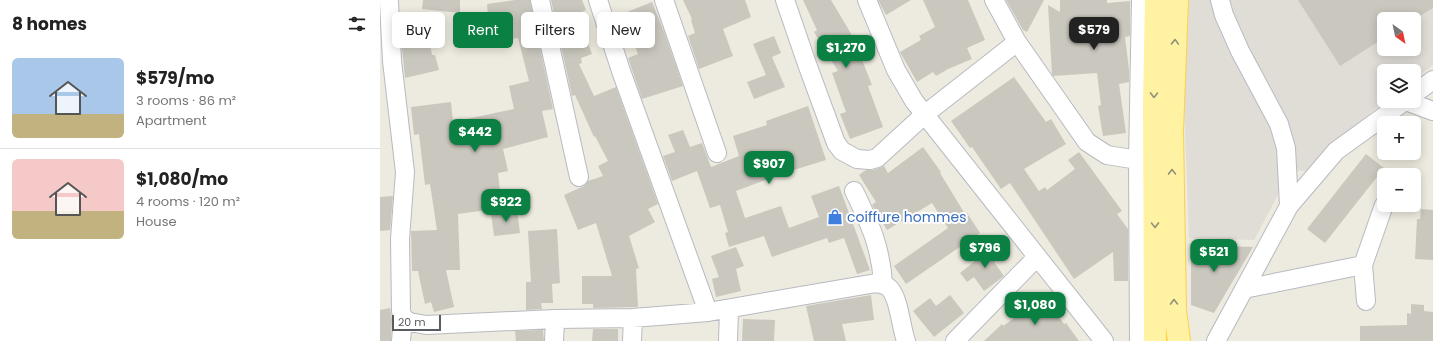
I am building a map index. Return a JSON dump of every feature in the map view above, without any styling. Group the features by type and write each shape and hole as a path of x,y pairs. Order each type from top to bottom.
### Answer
{"main road":[{"path":"1155,341 1154,102 1156,0"},
{"path":"1177,0 1172,131 1175,311 1179,341"}],"street":[{"path":"540,0 579,177"},
{"path":"598,0 621,71 708,312"},
{"path":"664,0 717,153"},
{"path":"785,0 836,143 842,151 863,161 877,158 924,115 1017,42"},
{"path":"867,0 896,70 924,115 1104,341"},
{"path":"994,0 1017,42 1087,142 1107,155 1138,160"},
{"path":"1139,341 1138,160 1141,0"},
{"path":"1220,0 1224,15 1240,52 1279,124 1286,148 1288,206"},
{"path":"387,3 405,172 400,239 401,312 403,318 401,341"},
{"path":"1421,89 1433,80"},
{"path":"1421,107 1433,111"},
{"path":"1216,341 1288,206 1336,151 1396,108"},
{"path":"854,191 876,238 882,268 883,284"},
{"path":"1366,301 1363,265 1382,212"},
{"path":"955,341 1037,257"},
{"path":"1244,289 1363,265"},
{"path":"403,318 410,322 426,325 555,319 633,318 729,309 876,283 883,284 894,293 906,341"},
{"path":"728,341 729,309"},
{"path":"632,341 633,318"},
{"path":"554,341 555,319"}],"shaded area":[{"path":"1189,0 1433,0 1433,65 1421,74 1421,64 1377,64 1377,107 1306,171 1280,170 1279,193 1254,240 1189,238 1183,74"}],"building":[{"path":"423,0 460,0 460,12 422,9"},
{"path":"515,0 530,0 533,12 521,12 521,48 540,48 553,109 542,111 548,137 503,149 508,171 498,173 502,208 458,214 460,270 446,270 454,307 434,312 431,302 425,304 418,271 412,271 411,231 437,230 430,184 425,185 419,134 414,135 411,107 451,102 453,122 514,109 509,86 529,81 518,38 513,39 513,12 488,12 487,4"},
{"path":"551,0 582,0 586,10 582,12 554,12"},
{"path":"683,0 745,0 751,17 723,29 733,56 699,69 688,36 695,33 692,19"},
{"path":"803,0 831,0 856,42 872,85 868,86 883,127 850,139 840,114 846,112 832,73 838,71 814,32 817,30"},
{"path":"878,0 911,0 886,15"},
{"path":"923,0 968,0 985,40 967,48 972,59 948,69 936,76 933,72 917,82 900,52 921,40 919,36 935,27"},
{"path":"1006,0 1044,0 1027,32 1023,30"},
{"path":"1060,0 1107,0 1107,3 1130,1 1130,36 1125,37 1129,82 1119,84 1126,133 1103,136 1098,106 1101,105 1097,73 1053,76 1052,74 1048,5 1060,12"},
{"path":"1298,0 1433,0 1433,8 1421,15 1421,12 1377,12 1377,42 1340,66"},
{"path":"652,2 683,86 642,99 628,58 638,54 636,48 655,48 655,12 627,12"},
{"path":"774,36 781,53 772,57 785,87 754,99 747,82 766,75 753,44"},
{"path":"589,45 592,54 581,58 582,63 579,64 594,96 616,87 658,204 648,209 655,222 629,236 639,268 636,269 638,307 593,308 593,304 582,304 582,276 612,276 596,223 578,230 564,195 584,186 588,181 603,176 598,166 608,161 595,136 594,137 575,95 572,96 562,48 589,48"},
{"path":"402,48 431,48 432,55 435,55 439,70 405,78"},
{"path":"1014,77 1046,122 1051,119 1066,144 1024,169 1039,191 1045,187 1047,190 1075,169 1068,160 1079,152 1122,211 1117,214 1128,229 1128,281 1114,281 1113,252 1074,279 1010,183 1001,189 972,147 970,148 951,121"},
{"path":"808,106 826,160 784,173 736,191 745,218 781,206 789,228 819,217 811,196 839,186 870,270 857,274 844,238 829,243 827,238 772,257 764,236 729,247 725,233 728,232 720,205 710,208 697,171 672,181 663,156 675,152 668,135 683,130 690,147 702,143 711,167 739,156 733,136 767,125 766,121"},
{"path":"923,147 941,172 940,173 965,214 967,213 980,233 906,284 894,266 948,228 932,203 887,230 872,205 876,202 859,175 866,170 873,170 884,166 888,173"},
{"path":"1366,154 1384,168 1377,168 1377,177 1325,243 1307,229"},
{"path":"393,196 390,230 380,231 380,197"},
{"path":"1421,209 1433,210 1433,260 1415,259 1417,219 1420,219"},
{"path":"517,210 520,233 494,236 491,213"},
{"path":"557,229 560,283 552,284 553,303 541,303 542,309 526,310 526,282 531,282 528,231"},
{"path":"995,245 1003,256 994,262 1004,276 984,291 974,277 967,282 960,273"},
{"path":"1191,245 1253,247 1214,313 1191,305"},
{"path":"736,247 744,266 736,269 741,291 716,297 712,279 719,277 711,256"},
{"path":"871,295 874,320 842,324 846,341 814,341 806,306"},
{"path":"950,295 964,313 934,337 913,311 930,298 936,306"},
{"path":"1044,297 1079,341 984,341 1002,324 1003,326"},
{"path":"1411,304 1424,305 1424,311 1433,312 1433,341 1360,341 1360,326 1407,325 1407,313 1411,314"},
{"path":"390,308 392,319 391,341 380,341 380,310"},
{"path":"743,319 775,320 774,341 742,341"},
{"path":"593,329 618,329 618,341 592,341"},
{"path":"543,330 544,341 516,341 515,331"}],"place":[{"name":"coiffure hommes","path":"835,217"}]}
